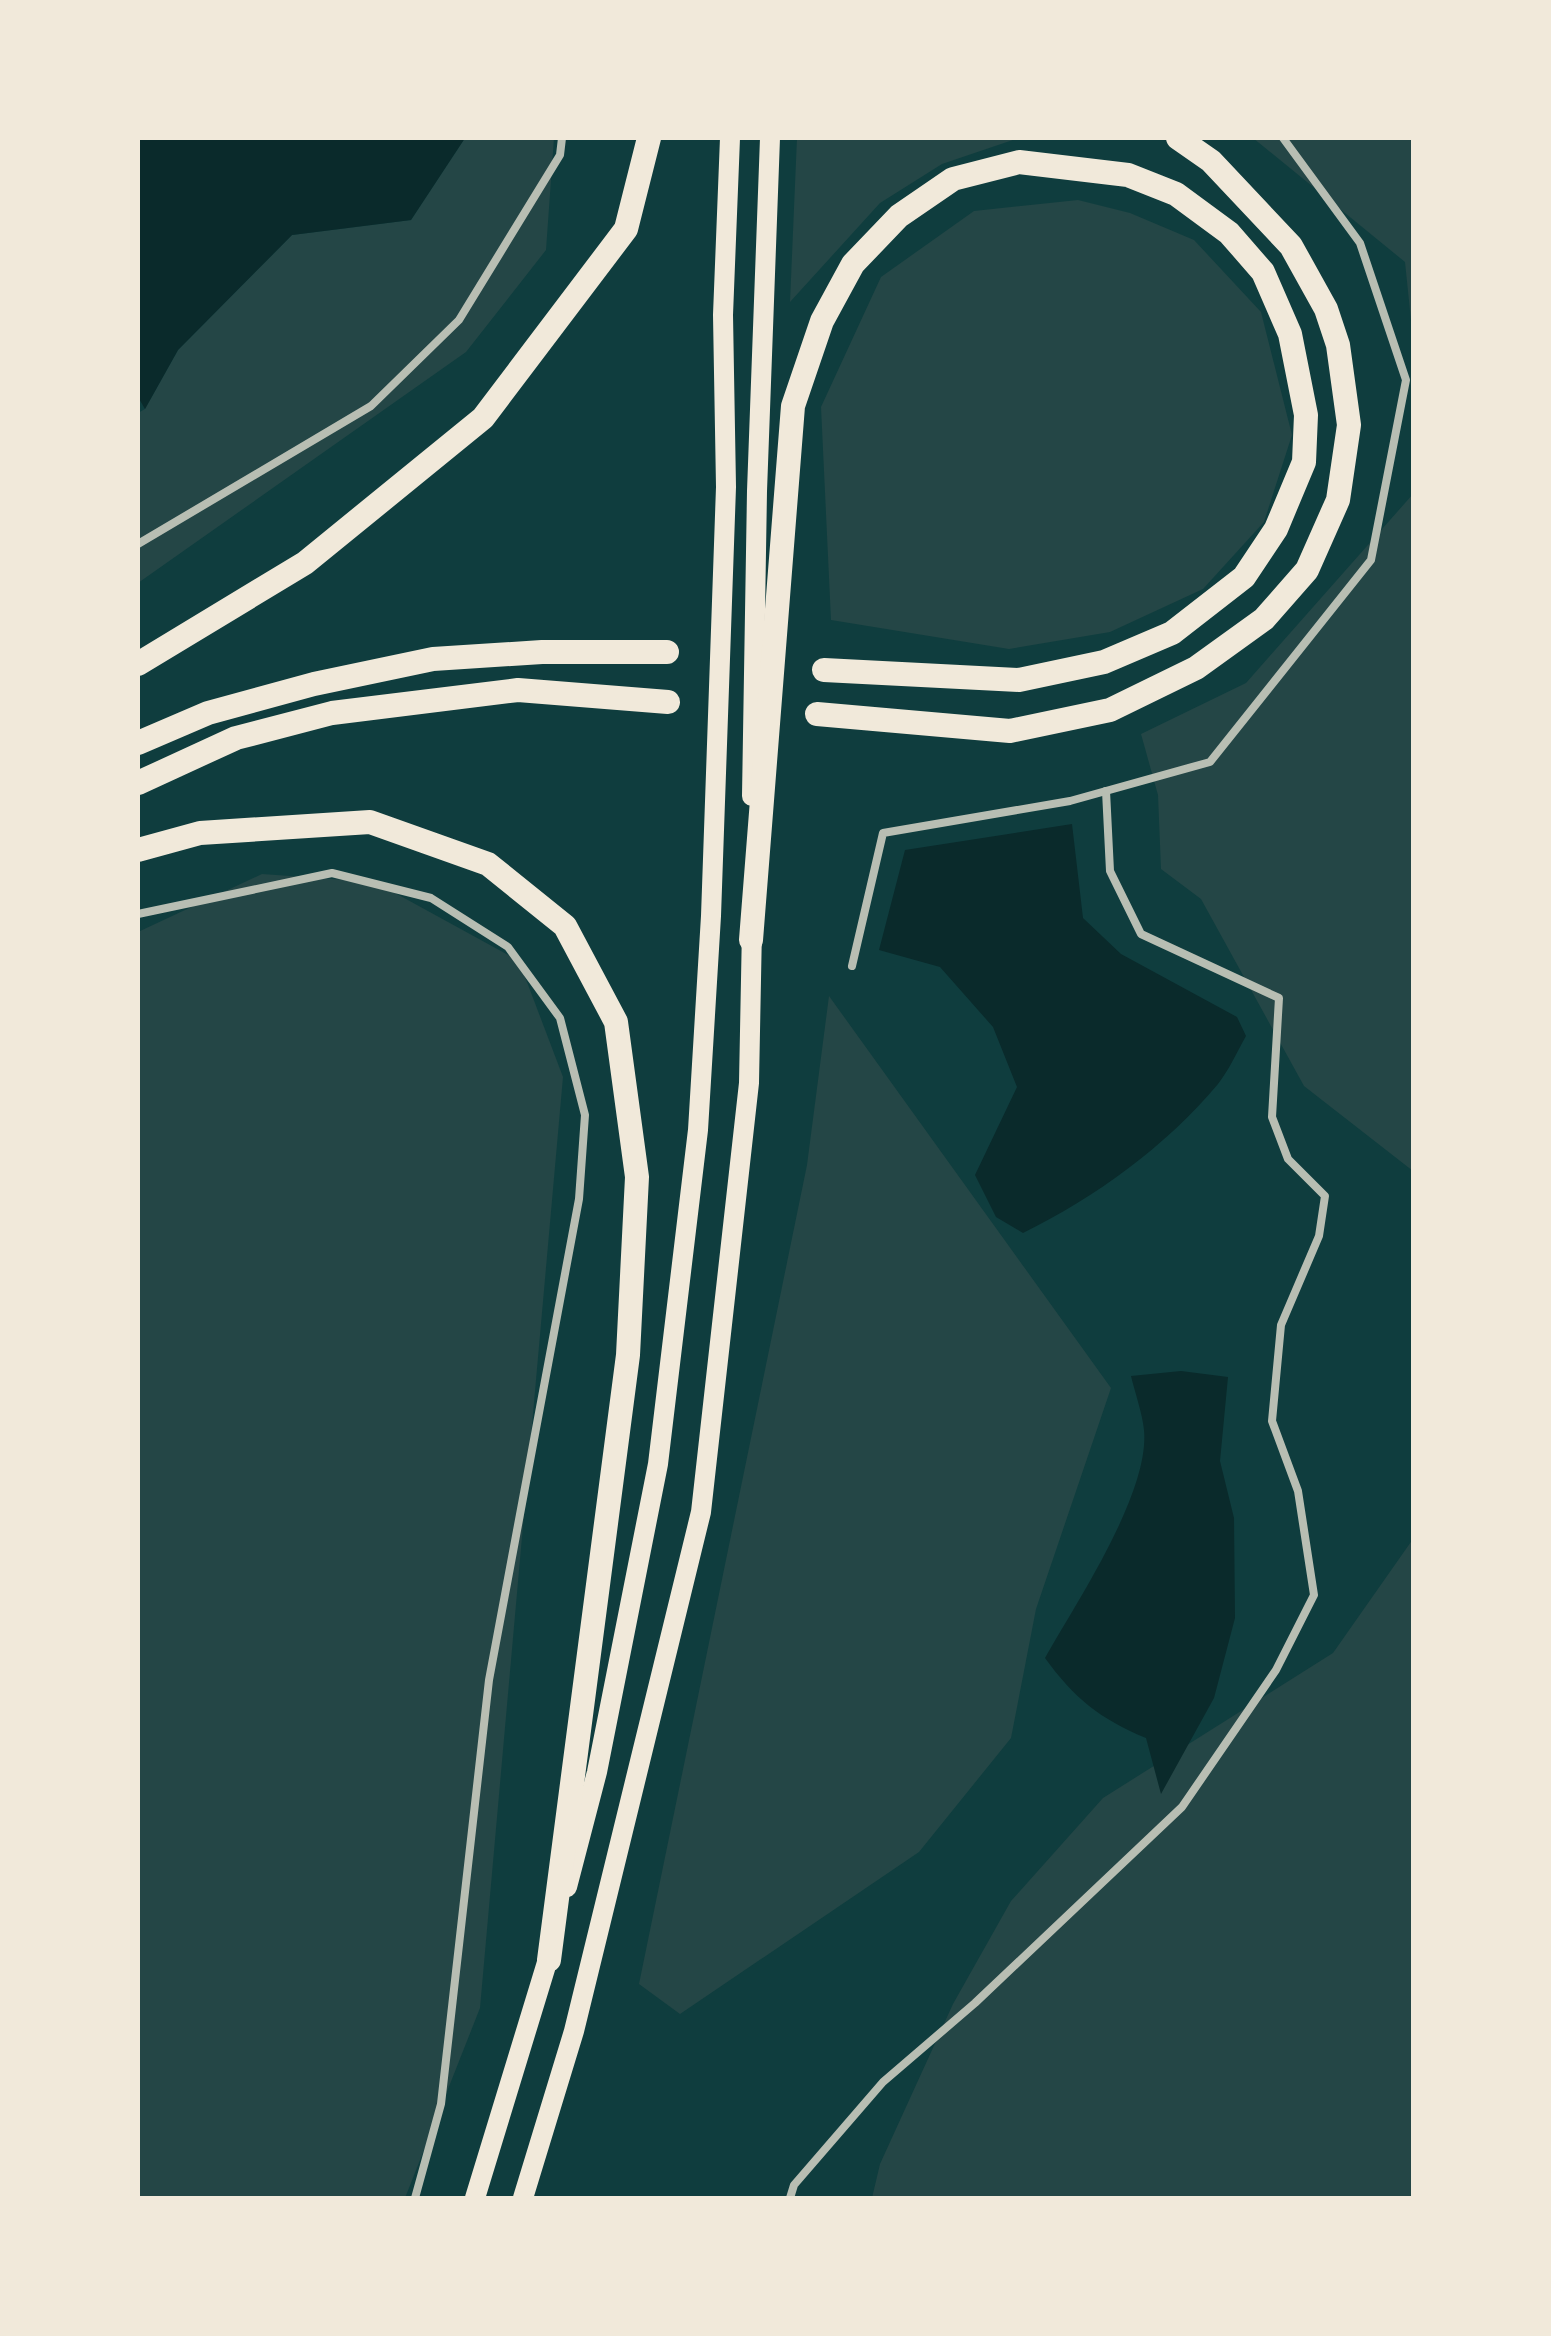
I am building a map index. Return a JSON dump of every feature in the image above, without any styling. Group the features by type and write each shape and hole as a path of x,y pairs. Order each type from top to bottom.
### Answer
{"highway":[{"path":"138,664 305,563 483,418 626,229 649,138"},
{"path":"817,714 1010,731 1110,710 1196,668 1264,619 1307,570 1338,500 1349,425 1338,345 1326,309 1291,246 1211,161 1178,138"},
{"path":"751,940 793,406 822,321 853,264 899,216 953,179 1019,162 1128,175 1176,194 1229,233 1263,272 1290,334 1306,415 1304,462 1276,529 1244,577 1172,633 1104,662 1019,680 824,670"},
{"path":"138,743 208,713 314,684 433,659 542,652 667,652"},
{"path":"138,783 236,738 332,713 518,690 668,702"},
{"path":"138,850 200,833 370,822 400,832 488,864 565,926 616,1022 637,1177 628,1355 549,1960"}],"main road":[{"path":"475,2198 549,1960 597,1772 658,1464 698,1130 711,916 726,487 723,315 730,138"},
{"path":"523,2198 574,2031 701,1512 749,1083 757,491 770,138"}],"street":[{"path":"138,544 371,406 459,320 560,155 562,138"},
{"path":"852,966 883,833 1070,801 1210,762 1371,560 1406,380 1360,243 1283,138"},
{"path":"790,2198 794,2185 883,2082 975,2003 1182,1807 1276,1670 1314,1595 1298,1491 1272,1421 1281,1325 1319,1236 1325,1196 1288,1159 1272,1117 1279,998 1141,934 1110,871 1106,791"},
{"path":"138,914 332,873 431,898 508,947 560,1018 585,1115 579,1199 489,1680 441,2104 415,2198"}],"shaded area":[{"path":"138,138 465,138 411,220 292,235 178,350 145,409 138,397"},
{"path":"465,138 554,138 546,250 466,352 138,583 138,413 145,409 178,350 292,235 411,220"},
{"path":"797,138 1019,138 942,164 880,203 790,302"},
{"path":"1253,138 1413,138 1413,340 1405,262"},
{"path":"1078,200 1130,213 1194,240 1261,312 1292,435 1264,522 1203,589 1110,632 1009,649 831,620 821,407 881,277 974,211"},
{"path":"1413,494 1413,1171 1304,1086 1201,899 1161,869 1158,795 1141,734 1246,683"},
{"path":"1072,824 1083,918 1121,954 1237,1017 1246,1036 1218,1084 1153,1149 1077,1203 1023,1233 996,1217 975,1175 1017,1087 993,1027 940,967 879,950 905,850"},
{"path":"262,874 375,882 519,961 563,1077 480,2008 405,2198 138,2198 138,932"},
{"path":"829,996 1111,1388 1036,1609 1011,1738 919,1852 680,2014 639,1984 807,1165"},
{"path":"1181,1371 1228,1377 1220,1461 1234,1518 1235,1618 1214,1698 1161,1794 1146,1738 1089,1706 1045,1658 1092,1578 1135,1484 1143,1456 1144,1430 1131,1376"},
{"path":"1413,1539 1413,2198 872,2198 880,2164 953,2004 1011,1901 1103,1798 1333,1653"}]}
